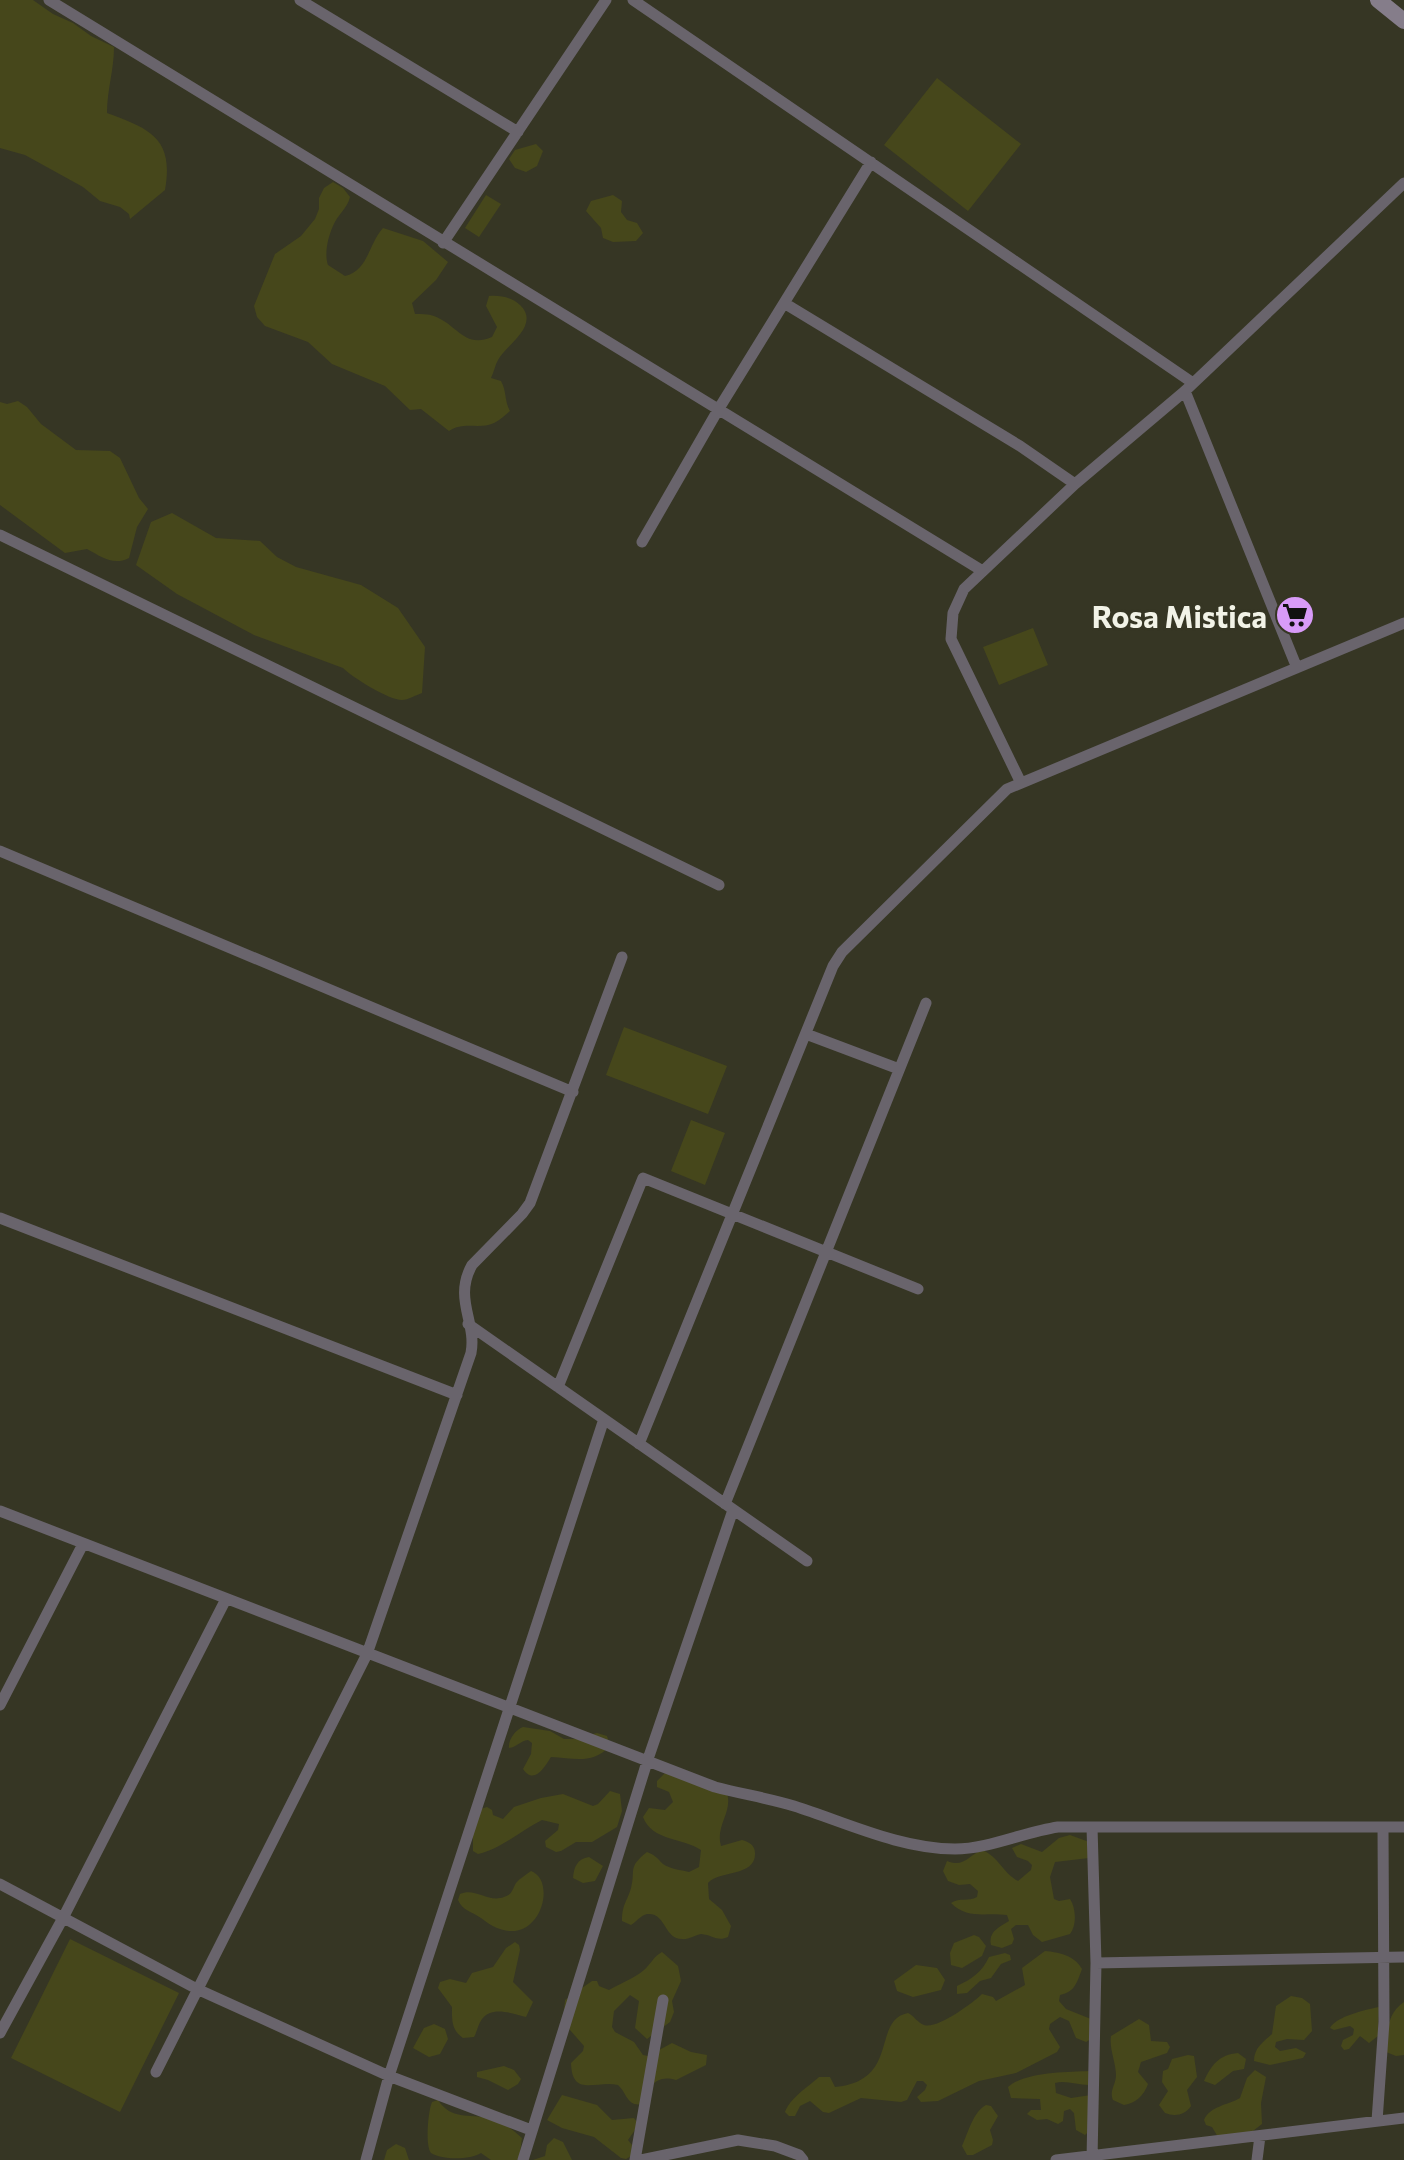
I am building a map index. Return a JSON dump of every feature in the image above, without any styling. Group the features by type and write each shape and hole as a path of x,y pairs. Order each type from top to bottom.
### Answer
{"street":[{"path":"49,0 981,570"},
{"path":"300,0 518,132"},
{"path":"443,243 606,0"},
{"path":"633,0 871,162 1189,387 1297,668"},
{"path":"1378,0 1404,21"},
{"path":"642,542 718,410 871,162"},
{"path":"1021,783 951,639 950,627 964,589 1075,484 1189,387 1404,183"},
{"path":"784,303 1020,446 1075,484"},
{"path":"0,535 719,885"},
{"path":"639,1444 842,952 1007,789 1404,623"},
{"path":"0,851 573,1092"},
{"path":"156,2072 367,1654 473,1346 464,1291 467,1274 530,1203 622,957"},
{"path":"523,2160 729,1507 826,1252 926,1003"},
{"path":"806,1034 899,1069"},
{"path":"558,1387 643,1178 918,1289"},
{"path":"0,1218 457,1395"},
{"path":"468,1324 807,1561"},
{"path":"366,2160 389,2076 604,1419"},
{"path":"0,1511 715,1787 785,1803 918,1845 971,1848 1030,1831 1058,1827 1404,1827"},
{"path":"0,1705 83,1544"},
{"path":"0,2033 63,1918 226,1599"},
{"path":"1092,1827 1096,1963 1092,2158"},
{"path":"1377,2121 1385,1957 1383,1827"},
{"path":"0,1884 197,1989 389,2076 531,2130"},
{"path":"1096,1963 1404,1957"},
{"path":"663,2000 638,2160 738,2140 775,2146 799,2155 803,2160"},
{"path":"1056,2160 1404,2118"},
{"path":"1257,2160 1260,2136"}],"shaded area":[{"path":"0,0 33,0 114,47 107,113 136,125 156,138 166,159 165,190 130,219 129,214 120,207 100,201 83,187 25,155 0,148"},
{"path":"937,78 1021,144 968,211 884,145"},
{"path":"536,144 543,151 537,166 526,172 515,168 509,159 515,150"},
{"path":"333,182 350,197 330,235 328,265 345,276 359,269 383,228 423,241 448,262 436,280 412,303 415,314 434,316 468,338 482,340 492,337 497,327 486,306 489,296 513,300 525,312 527,320 524,327 498,360 491,378 501,381 510,411 498,420 488,425 449,431 421,409 410,410 385,386 332,364 308,342 265,326 257,317 254,306 275,254 301,236 315,219 319,198 324,188"},
{"path":"486,195 501,204 479,237 465,228"},
{"path":"613,195 622,201 621,212 627,220 637,223 643,233 636,241 613,242 603,238 601,228 586,211 591,201"},
{"path":"18,401 41,424 76,450 110,451 120,458 139,498 148,509 137,527 129,558 113,561 87,549 65,553 0,505 0,402"},
{"path":"172,513 216,538 260,541 277,557 296,567 361,585 398,608 425,647 422,693 404,700 389,696 363,683 343,668 254,635 177,594 136,565 151,522"},
{"path":"1033,628 1048,665 999,685 983,647"},
{"path":"624,1027 727,1066 708,1114 606,1075"},
{"path":"691,1120 725,1133 705,1185 671,1171"},
{"path":"523,1727 550,1731 564,1739 597,1733 607,1736 610,1746 589,1758 551,1757 538,1773 531,1775 523,1769 531,1754 532,1743 528,1740 509,1748 517,1730"},
{"path":"665,1773 727,1793 728,1806 720,1832 721,1846 742,1840 754,1848 754,1861 750,1866 708,1883 709,1899 722,1910 731,1926 728,1937 718,1939 701,1934 687,1939 676,1938 653,1914 645,1915 631,1925 622,1921 634,1865 647,1852 672,1868 689,1872 699,1867 701,1850 660,1835 647,1825 643,1817 649,1808 665,1810 673,1802 669,1792 657,1787 657,1781"},
{"path":"610,1791 620,1794 622,1811 617,1827 592,1842 576,1842 556,1852 546,1847 545,1841 558,1830 559,1824 542,1820 495,1848 478,1854 473,1851 473,1830 481,1809 487,1807 493,1815 503,1819 514,1807 541,1798 563,1794 593,1806"},
{"path":"1070,1835 1092,1843 1089,1858 1055,1862 1050,1877 1054,1899 1070,1899 1074,1907 1075,1921 1070,1934 1042,1942 1033,1935 1028,1925 1016,1925 1011,1929 1012,1944 1002,1948 991,1945 991,1937 995,1930 1009,1921 1007,1915 964,1912 951,1903 977,1897 978,1891 970,1884 959,1885 948,1881 943,1871 947,1861 962,1862 982,1850 1018,1881 1031,1870 1032,1865 1017,1857 1012,1848 1021,1844 1042,1852 1059,1838"},
{"path":"589,1857 603,1866 595,1881 583,1883 573,1878 574,1870 579,1862"},
{"path":"531,1871 540,1878 543,1902 538,1915 516,1931 500,1929 465,1909 458,1900 460,1894 466,1892 492,1898 507,1896 518,1881"},
{"path":"974,1935 986,1946 982,1956 962,1968 951,1965 950,1953 954,1943"},
{"path":"70,1939 179,1993 120,2112 11,2058"},
{"path":"515,1942 520,1950 513,1982 533,2002 526,2017 491,2012 482,2019 474,2037 463,2038 454,2028 452,2007 438,1988 440,1982 450,1979 466,1983 472,1973 493,1967 506,1948"},
{"path":"1045,1951 1066,1956 1082,1969 1075,1986 1060,1995 1059,2001 1066,2009 1091,2019 1091,2039 1086,2042 1076,2038 1069,2021 1060,2017 1050,2024 1049,2029 1060,2047 1057,2052 1016,2073 979,2081 938,2101 921,2102 917,2097 927,2085 917,2081 907,2100 901,2102 861,2098 829,2113 810,2101 800,2106 795,2116 785,2112 795,2097 819,2077 830,2077 835,2087 856,2082 869,2074 897,2018 908,2013 922,2024 937,2024 982,1994 996,2001 1025,1985 1022,1968"},
{"path":"662,1952 678,1966 681,1981 672,2001 674,2012 670,2022 647,2039 635,2028 639,2001 630,1995 614,2011 612,2027 615,2032 634,2042 643,2055 648,2056 672,2043 707,2055 706,2065 676,2080 658,2080 642,2104 630,2101 618,2085 581,2084 572,2074 571,2063 584,2046 563,2022 565,2000 592,1981 609,1990 640,1973"},
{"path":"1005,1953 1010,1955 1011,1960 1001,1964 991,1978 980,1981 967,1993 957,1994 957,1986 976,1974 989,1957"},
{"path":"916,1965 937,1968 945,1980 941,1990 913,1997 897,1991 894,1981"},
{"path":"1291,1996 1302,1998 1310,2004 1312,2031 1304,2040 1287,2039 1276,2042 1275,2047 1280,2051 1296,2048 1306,2053 1303,2058 1270,2065 1254,2061 1257,2049 1272,2034 1276,2006"},
{"path":"1404,2002 1404,2055 1396,2056 1386,2052 1388,2031 1394,2012"},
{"path":"1379,2007 1378,2036 1369,2043 1360,2036 1349,2049 1344,2050 1341,2046 1343,2040 1353,2035 1354,2029 1350,2026 1330,2028 1345,2017"},
{"path":"1139,2019 1149,2025 1151,2041 1167,2042 1170,2047 1167,2053 1141,2062 1138,2072 1148,2084 1139,2098 1124,2105 1113,2100 1112,2096 1116,2075 1111,2036"},
{"path":"434,2024 445,2029 448,2039 440,2054 429,2057 413,2048 424,2028"},
{"path":"1238,2053 1246,2059 1244,2069 1233,2071 1215,2085 1204,2081 1217,2061"},
{"path":"1194,2056 1197,2077 1187,2090 1191,2106 1180,2114 1165,2113 1159,2105 1168,2091 1162,2082 1163,2071 1168,2069 1172,2059"},
{"path":"504,2066 514,2070 521,2079 508,2090 477,2077 477,2072"},
{"path":"1255,2070 1266,2077 1261,2103 1262,2124 1249,2134 1218,2137 1204,2120 1215,2109 1240,2098 1247,2078"},
{"path":"1089,2071 1089,2085 1055,2083 1056,2093 1071,2098 1091,2095 1089,2131 1085,2135 1076,2130 1074,2113 1070,2109 1064,2111 1063,2121 1058,2124 1047,2119 1037,2120 1027,2114 1031,2110 1041,2110 1040,2099 1011,2098 1008,2087 1035,2076"},
{"path":"562,2095 597,2105 612,2120 634,2118 637,2127 628,2140 632,2145 631,2156 621,2158 594,2137 562,2128 547,2120"},
{"path":"438,2100 449,2111 489,2118 511,2129 522,2138 519,2160 491,2160 481,2153 456,2158 431,2153 429,2113 432,2102"},
{"path":"986,2105 991,2106 998,2116 990,2130 992,2145 967,2155 962,2146 974,2118"},
{"path":"554,2138 563,2142 572,2160 533,2160 545,2156 547,2145"},
{"path":"396,2144 405,2148 409,2160 384,2160 387,2150"}],"place":[{"name":"Rosa Mistica","path":"1295,615"}]}
